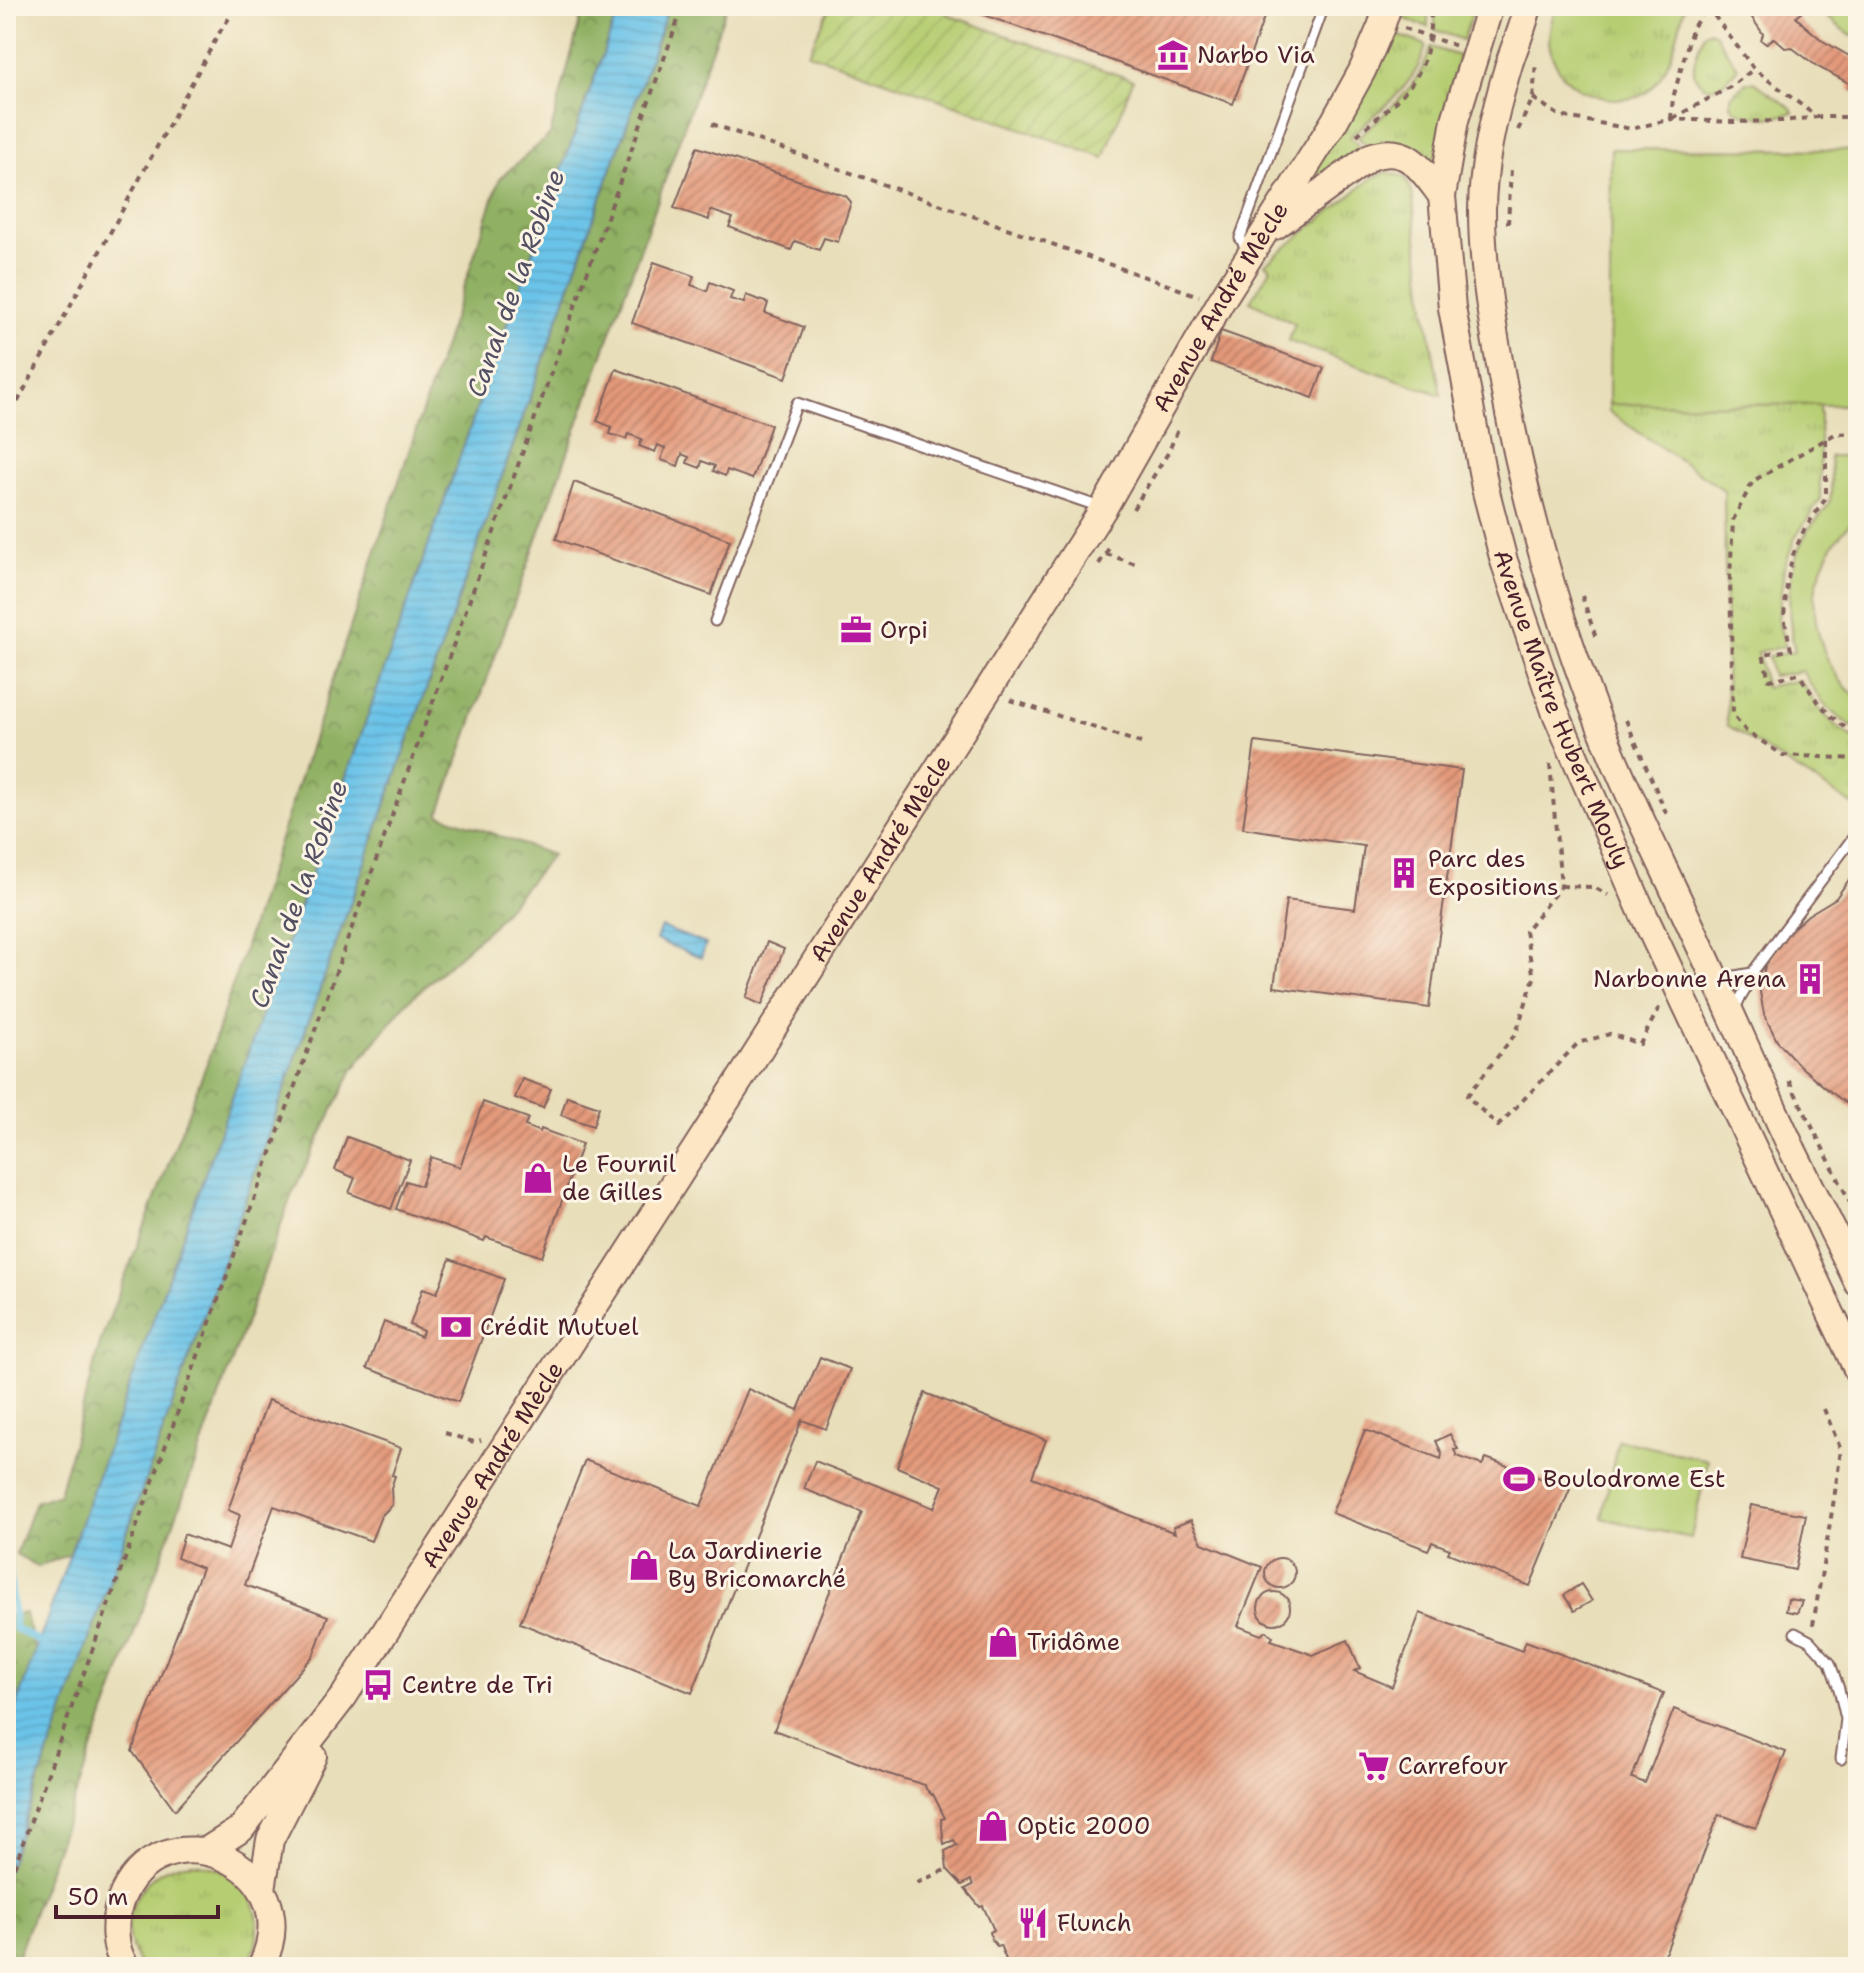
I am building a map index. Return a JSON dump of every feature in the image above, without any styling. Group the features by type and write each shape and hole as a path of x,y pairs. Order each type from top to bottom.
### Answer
{"street":[{"name":"Avenue Maître Hubert Mouly","path":"1490,6 1455,120 1442,196 1452,308 1485,488 1504,561 1555,711 1640,907 1858,1371"},
{"name":"Avenue Maître Hubert Mouly","path":"1528,6 1496,116 1487,159 1482,209 1484,263 1511,428 1558,608 1609,748 1793,1150 1858,1283"},
{"name":"Avenue André Mècle","path":"206,1851 241,1829 344,1696 736,1087 1103,509 1252,242 1334,122 1362,71 1386,14"},
{"path":"1252,242 1376,155 1398,153 1419,164 1442,196"},
{"name":"Avenue André Mècle","path":"262,1889 270,1840 344,1696"},
{"path":"122,1965 115,1937 116,1913 124,1890 139,1871 159,1858 182,1850 206,1851 228,1858 247,1871 262,1889 270,1910 272,1932 268,1963"}],"lane":[{"path":"1252,242 1324,6"},
{"path":"715,621 797,403 1103,509"},
{"path":"1731,1013 1752,973 1858,831"},
{"path":"1715,980 1752,973"},
{"path":"1795,1633 1810,1641 1830,1663 1846,1719 1841,1759"}],"path":[{"path":"6,423 222,28 238,6"},
{"path":"6,1890 683,6"},
{"path":"1341,6 1386,14 1428,37 1476,53"},
{"path":"1370,157 1354,138 1416,77 1427,51 1432,6"},
{"path":"1671,119 1673,98 1692,29 1707,6 1754,69 1817,117"},
{"path":"1517,131 1533,98 1537,60"},
{"path":"1533,98 1560,116 1632,129 1671,119 1730,87 1754,69"},
{"path":"1671,119 1734,122 1858,117"},
{"path":"712,124 1220,303"},
{"path":"1508,234 1511,157"},
{"path":"1858,433 1835,434 1753,481 1733,520 1730,579 1733,715 1746,731 1783,755 1858,759"},
{"path":"1826,439 1826,498 1804,530 1792,557 1787,585 1784,617 1791,650 1763,654 1769,680 1799,674 1817,702 1841,726 1858,735"},
{"path":"1106,554 1136,564"},
{"path":"1579,587 1598,646"},
{"path":"1010,700 1141,743"},
{"path":"1623,713 1670,822"},
{"path":"1547,753 1551,767 1561,886 1525,931 1534,978 1516,1033 1467,1096 1498,1126 1578,1043 1610,1034 1640,1044 1662,1001"},
{"path":"1561,886 1594,887 1613,898"},
{"path":"1784,1071 1858,1218"},
{"path":"1810,1641 1841,1450 1824,1409"},
{"path":"917,1883 947,1869"}],"green space":[{"path":"584,6 620,6 70,1554 38,1567 16,1554 35,1502 59,1494 101,1340 207,1063 500,178 550,135"},
{"path":"669,6 727,6 439,814 552,855 493,925 406,1003 353,1069 292,1194 14,1967 6,1967 6,1873"},
{"path":"831,6 951,6 948,15 1133,80 1104,158 808,53"},
{"path":"1401,6 1428,6 1428,27 1397,16"},
{"path":"1435,6 1475,6 1463,40 1435,30"},
{"path":"1556,6 1685,6 1672,52 1656,83 1642,95 1619,99 1585,92 1560,70 1549,43"},
{"path":"1813,6 1858,6 1858,38 1850,35"},
{"path":"1391,33 1426,45 1415,73 1396,96 1350,137 1363,151 1309,190 1305,185"},
{"path":"1704,33 1714,33 1738,68 1721,84 1711,88 1699,82 1694,67"},
{"path":"1431,47 1459,56 1434,164 1369,148 1358,137 1411,86"},
{"path":"1747,82 1754,82 1793,112 1760,116 1736,110 1731,105 1731,96"},
{"path":"1611,149 1858,150 1858,405 1609,404"},
{"path":"1387,172 1405,177 1412,192 1425,308 1441,395 1288,341 1295,324 1250,301 1271,269 1265,264 1372,178"},
{"path":"1609,404 1820,405 1820,500 1795,538 1784,568 1778,620 1785,646 1758,652 1765,687 1800,680 1824,715 1858,741 1858,808 1727,725 1724,490 1609,412"},
{"path":"1830,456 1858,456 1859,507 1857,515 1832,546 1822,569 1815,593 1816,622 1830,665 1847,689 1858,698 1858,730 1825,705 1802,671 1772,676 1768,656 1795,652 1789,605 1792,574 1808,530 1829,504"},
{"path":"1618,1440 1708,1460 1691,1538 1602,1518"},
{"path":"25,1613 36,1651 6,1734 6,1616"},
{"path":"193,1863 229,1874 250,1896 258,1920 256,1944 251,1956 245,1967 141,1967 128,1931 135,1900 147,1883 164,1870"}],"water":[{"path":"620,6 669,6 6,1873 6,1734"},
{"path":"661,927 706,944 701,958 656,940"}],"building":[{"name":"Narbo Via","path":"959,6 1268,6 1233,104"},
{"path":"1744,6 1796,6 1802,12 1796,17 1804,25 1823,41 1858,61 1858,93 1849,90 1849,83 1818,67 1791,47 1785,48 1774,38 1766,44 1761,40 1763,34"},
{"path":"697,147 846,196 851,202 838,242 824,238 819,250 795,241 791,250 729,227 733,218 710,210 709,220 674,208"},
{"path":"654,262 694,276 691,285 707,291 710,282 733,291 730,299 744,303 746,295 768,303 765,313 804,327 786,378 632,323"},
{"path":"1221,331 1324,368 1313,398 1211,362"},
{"path":"616,369 771,425 752,479 727,470 725,476 713,471 715,466 702,461 700,468 687,463 689,457 682,454 678,466 661,460 665,448 658,445 655,452 639,446 642,439 628,434 626,439 610,434 612,427 597,421"},
{"path":"574,482 730,540 711,595 556,539"},
{"name":"Parc des Expositions","path":"1255,742 1462,770 1429,1008 1274,987 1286,900 1355,909 1364,846 1243,828"},
{"name":"Narbonne Arena","path":"1858,867 1858,1112 1800,1066 1777,1041 1764,1014 1760,992 1765,965 1785,935 1808,915 1836,898"},
{"path":"767,942 784,949 762,1005 746,998"},
{"path":"522,1079 551,1089 543,1108 515,1098"},
{"path":"567,1096 599,1107 593,1126 561,1115"},
{"path":"483,1102 528,1118 525,1126 582,1144 542,1257 486,1237 484,1241 396,1209 406,1181 421,1186 431,1157 460,1167"},
{"path":"347,1137 410,1160 391,1209 349,1193 355,1178 335,1170"},
{"name":"Crédit Mutuel","path":"450,1259 504,1279 458,1402 367,1368 384,1322 421,1337 423,1331 410,1325 423,1288 437,1293"},
{"name":"La Jardinerie By Bricomarché","path":"820,1357 850,1369 826,1429 802,1420 692,1693 520,1623 585,1460 701,1506 748,1389 798,1410"},
{"path":"925,1393 1046,1440 1032,1477 1175,1533 1173,1527 1191,1520 1202,1543 1262,1567 1238,1626 1261,1635 1267,1631 1273,1637 1271,1640 1313,1655 1348,1640 1360,1668 1354,1671 1392,1687 1420,1613 1522,1651 1526,1641 1664,1693 1632,1778 1645,1783 1674,1709 1786,1752 1756,1828 1719,1814 1660,1967 1009,1967 1000,1945 997,1946 992,1940 990,1932 994,1930 983,1906 980,1907 965,1889 973,1885 971,1880 962,1885 947,1869 945,1851 957,1845 954,1840 944,1844 941,1819 945,1818 925,1785 885,1773 774,1730 862,1512 804,1489 815,1461 934,1508 943,1486 897,1467"},
{"path":"268,1400 401,1448 392,1475 395,1476 391,1488 392,1505 381,1516 371,1541 274,1506 245,1585 328,1616 313,1656 175,1810 132,1751 202,1568 177,1558 184,1534 228,1550 240,1515 228,1510"},
{"path":"1365,1430 1441,1459 1436,1441 1450,1434 1458,1449 1454,1450 1457,1456 1482,1465 1486,1458 1570,1489 1530,1586 1448,1553 1450,1549 1432,1542 1428,1550 1332,1513"},
{"path":"1751,1505 1806,1515 1795,1570 1740,1559"},
{"path":"1280,1558 1291,1562 1295,1573 1291,1584 1280,1588 1269,1584 1265,1573 1269,1562"},
{"path":"1581,1584 1592,1601 1574,1611 1564,1595"},
{"path":"1274,1592 1285,1597 1290,1608 1285,1619 1274,1624 1263,1619 1258,1608 1263,1597"},
{"path":"1788,1599 1802,1601 1797,1613 1786,1611"}],"waterway":[{"path":"6,1537 15,1628 45,1645"}],"place":[{"name":"Narbo Via","path":"1173,55"},
{"name":"Orpi","path":"856,630"},
{"name":"Parc des Expositions","path":"1404,873"},
{"name":"Narbonne Arena","path":"1810,979"},
{"name":"Le Fournil de Gilles","path":"538,1178"},
{"name":"Crédit Mutuel","path":"456,1327"},
{"name":"Boulodrome Est","path":"1519,1479"},
{"name":"La Jardinerie By Bricomarché","path":"644,1565"},
{"name":"Tridôme","path":"1003,1642"},
{"name":"Centre de Tri","path":"378,1685"},
{"name":"Carrefour","path":"1374,1766"},
{"name":"Optic 2000","path":"993,1826"},
{"name":"Flunch","path":"1033,1923"}],"water label":[{"name":"Canal de la Robine","path":"515,283"},
{"name":"Canal de la Robine","path":"298,894"}]}
